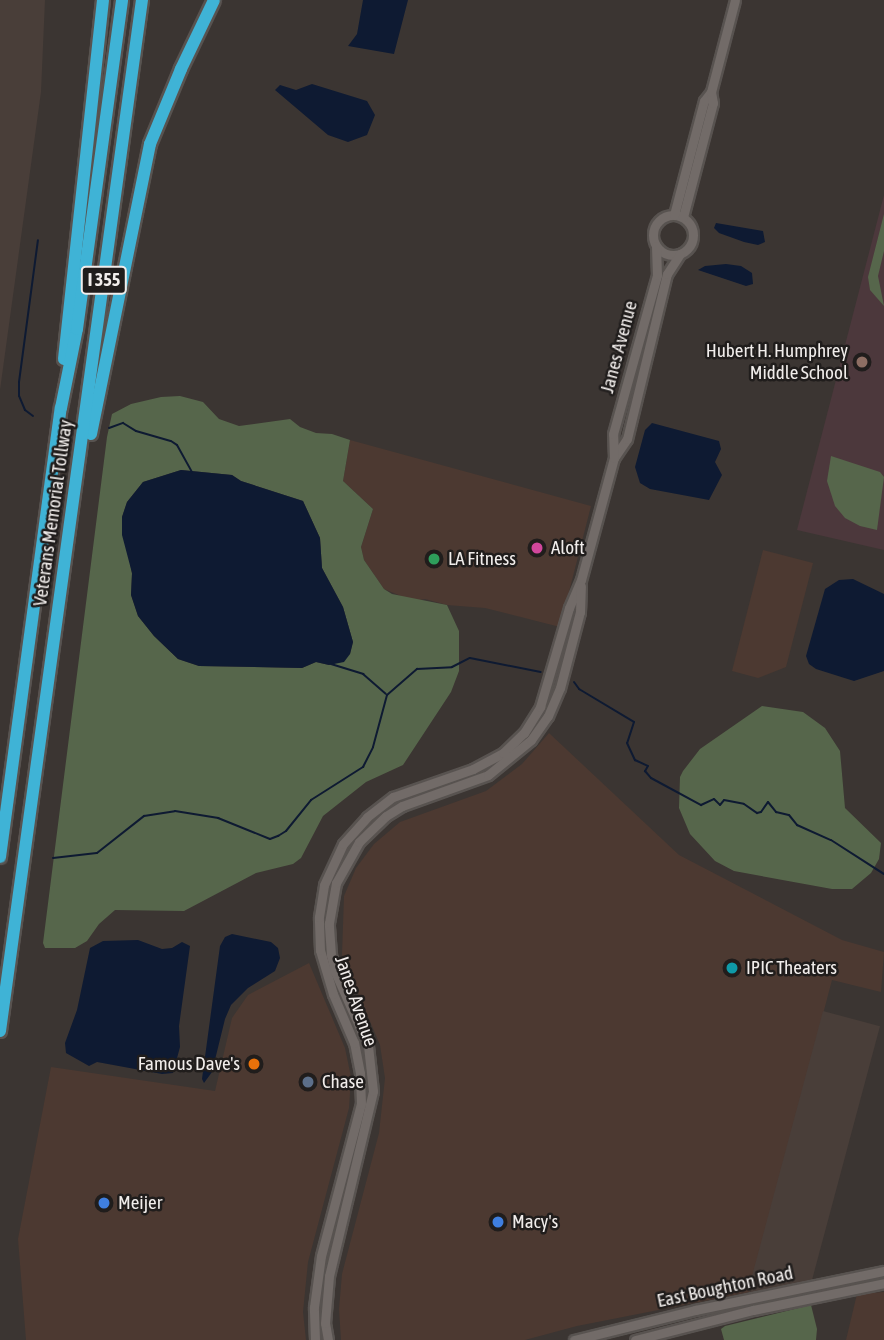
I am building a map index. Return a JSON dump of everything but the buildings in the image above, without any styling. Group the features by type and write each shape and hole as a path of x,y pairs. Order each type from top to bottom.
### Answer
{"highway":[{"path":"61,408 67,318 103,0"},
{"name":"Veterans Memorial Tollway","path":"0,857 61,408 77,329 122,0"},
{"name":"Veterans Memorial Tollway","path":"0,1031 142,0"},
{"path":"68,548 150,144 181,69 214,0"}],"street":[{"name":"Janes Avenue","path":"678,216 713,103 711,92 735,0"},
{"name":"Janes Avenue","path":"315,1340 314,1299 321,1256 361,1104 360,1073 354,1043 333,993 320,950 318,917 328,872 353,831 380,806 408,790 488,762 524,733 546,691 569,608 581,580 614,458 613,434 657,275 653,232 660,219 678,216"},
{"name":"Janes Avenue","path":"614,458 627,439 667,274 680,254 690,247 693,234 678,216"},
{"path":"656,246 666,254 680,254"},
{"name":"Janes Avenue","path":"328,1340 325,1322 329,1276 373,1091 368,1046 335,972 331,955 329,923 336,883 359,842 386,816 402,806 488,775 531,740 548,716 566,668 580,612 581,580"},
{"name":"East Boughton Road","path":"574,1340 695,1310 884,1271"},
{"name":"East Boughton Road","path":"635,1340 753,1310 884,1283"}],"shaded area":[{"path":"0,0 45,0 41,92 0,390"},
{"name":"Hubert H. Humphrey Middle School","path":"884,195 884,550 797,530"},
{"path":"350,440 591,506 560,627 485,608 447,605 425,599 413,601 384,589 364,560 361,547 373,509 343,481"},
{"path":"763,550 813,563 786,667 758,678 732,671"},
{"path":"549,733 679,855 842,940 884,952 881,992 832,980 750,1292 577,1326 525,1340 341,1340 339,1309 342,1274 379,1133 385,1078 380,1045 342,955 344,896 356,868 374,844 400,822 486,791 522,764"},
{"path":"309,963 345,1048 351,1077 349,1108 308,1262 303,1312 306,1340 26,1340 18,1239 51,1067 215,1091 232,1018 248,995"},
{"path":"823,1011 880,1026 805,1306 748,1291"},
{"path":"884,1292 884,1340 846,1340 857,1294"}],"green space":[{"path":"884,214 884,251 878,276 884,306 870,290 868,277"},
{"path":"180,396 203,402 219,419 239,426 290,419 300,427 316,433 332,434 350,440 343,481 373,509 361,547 364,560 384,589 392,594 447,605 459,631 459,671 451,692 403,765 366,782 323,816 301,858 293,864 256,873 184,911 115,910 99,924 87,941 75,948 45,948 43,943 107,437 112,414 131,404","holes":["181,470 232,475 241,481 303,501 320,538 322,568 343,607 353,642 350,654 329,665 316,662 302,668 199,666 178,659 138,616 131,595 132,574 122,517 127,502 143,482"]},
{"path":"831,456 880,472 884,477 877,530 860,526 845,518 835,506 827,481"},
{"path":"762,706 803,712 825,728 840,751 845,808 881,843 879,859 871,873 852,889 832,889 734,871 715,861 690,834 679,808 680,777 683,771 700,749"},
{"path":"811,1305 817,1329 816,1340 724,1340 721,1329 725,1326"}],"water":[{"path":"363,0 408,0 394,54 348,46 357,34"},
{"path":"312,84 367,101 375,115 367,135 348,142 328,135 275,90 280,85 296,90"},
{"path":"716,223 763,231 765,242 758,245 719,233 714,228"},
{"path":"705,266 741,266 752,273 753,284 746,286 698,270"},
{"path":"652,423 719,441 721,449 715,462 722,475 709,500 650,489 640,483 635,467 645,430"},
{"path":"181,470 232,475 241,481 303,501 320,538 322,568 343,607 353,642 350,654 344,662 329,665 316,662 302,668 199,666 178,659 154,636 138,616 131,595 132,573 122,535 122,517 127,502 143,482"},
{"path":"853,579 884,594 884,671 854,681 816,669 809,664 806,656 825,589 839,580"},
{"path":"232,934 271,942 278,948 280,958 275,971 248,988 231,1005 212,1072 204,1083 202,1079 220,946 225,937"},
{"path":"138,940 162,949 172,948 182,942 190,946 179,1026 180,1047 173,1073 162,1074 97,1062 89,1066 66,1053 65,1043 77,1010 90,948 103,941"}],"waterway":[{"path":"33,416 25,410 19,396 19,382 38,240"},
{"path":"109,428 123,423 136,431 171,441 177,445 192,472"},
{"path":"53,858 97,853 144,816 175,811 218,818 270,839 278,836 286,831 311,800 363,767 373,747 387,695 417,669 452,667 470,658 541,672"},
{"path":"331,664 363,674 386,694"},
{"path":"574,682 579,689 634,722 627,743 635,760 648,766 645,771 651,778 701,805 714,799 720,805 724,800 744,804 757,813 761,812 768,802 776,812 789,815 797,825 831,840 884,874"}],"place":[{"name":"Hubert H. Humphrey Middle School","path":"862,362"},
{"name":"Aloft","path":"537,548"},
{"name":"LA Fitness","path":"434,559"},
{"name":"IPIC Theaters","path":"732,968"},
{"name":"Famous Dave's","path":"254,1064"},
{"name":"Chase","path":"308,1082"},
{"name":"Meijer","path":"104,1203"},
{"name":"Macy's","path":"498,1222"}]}
